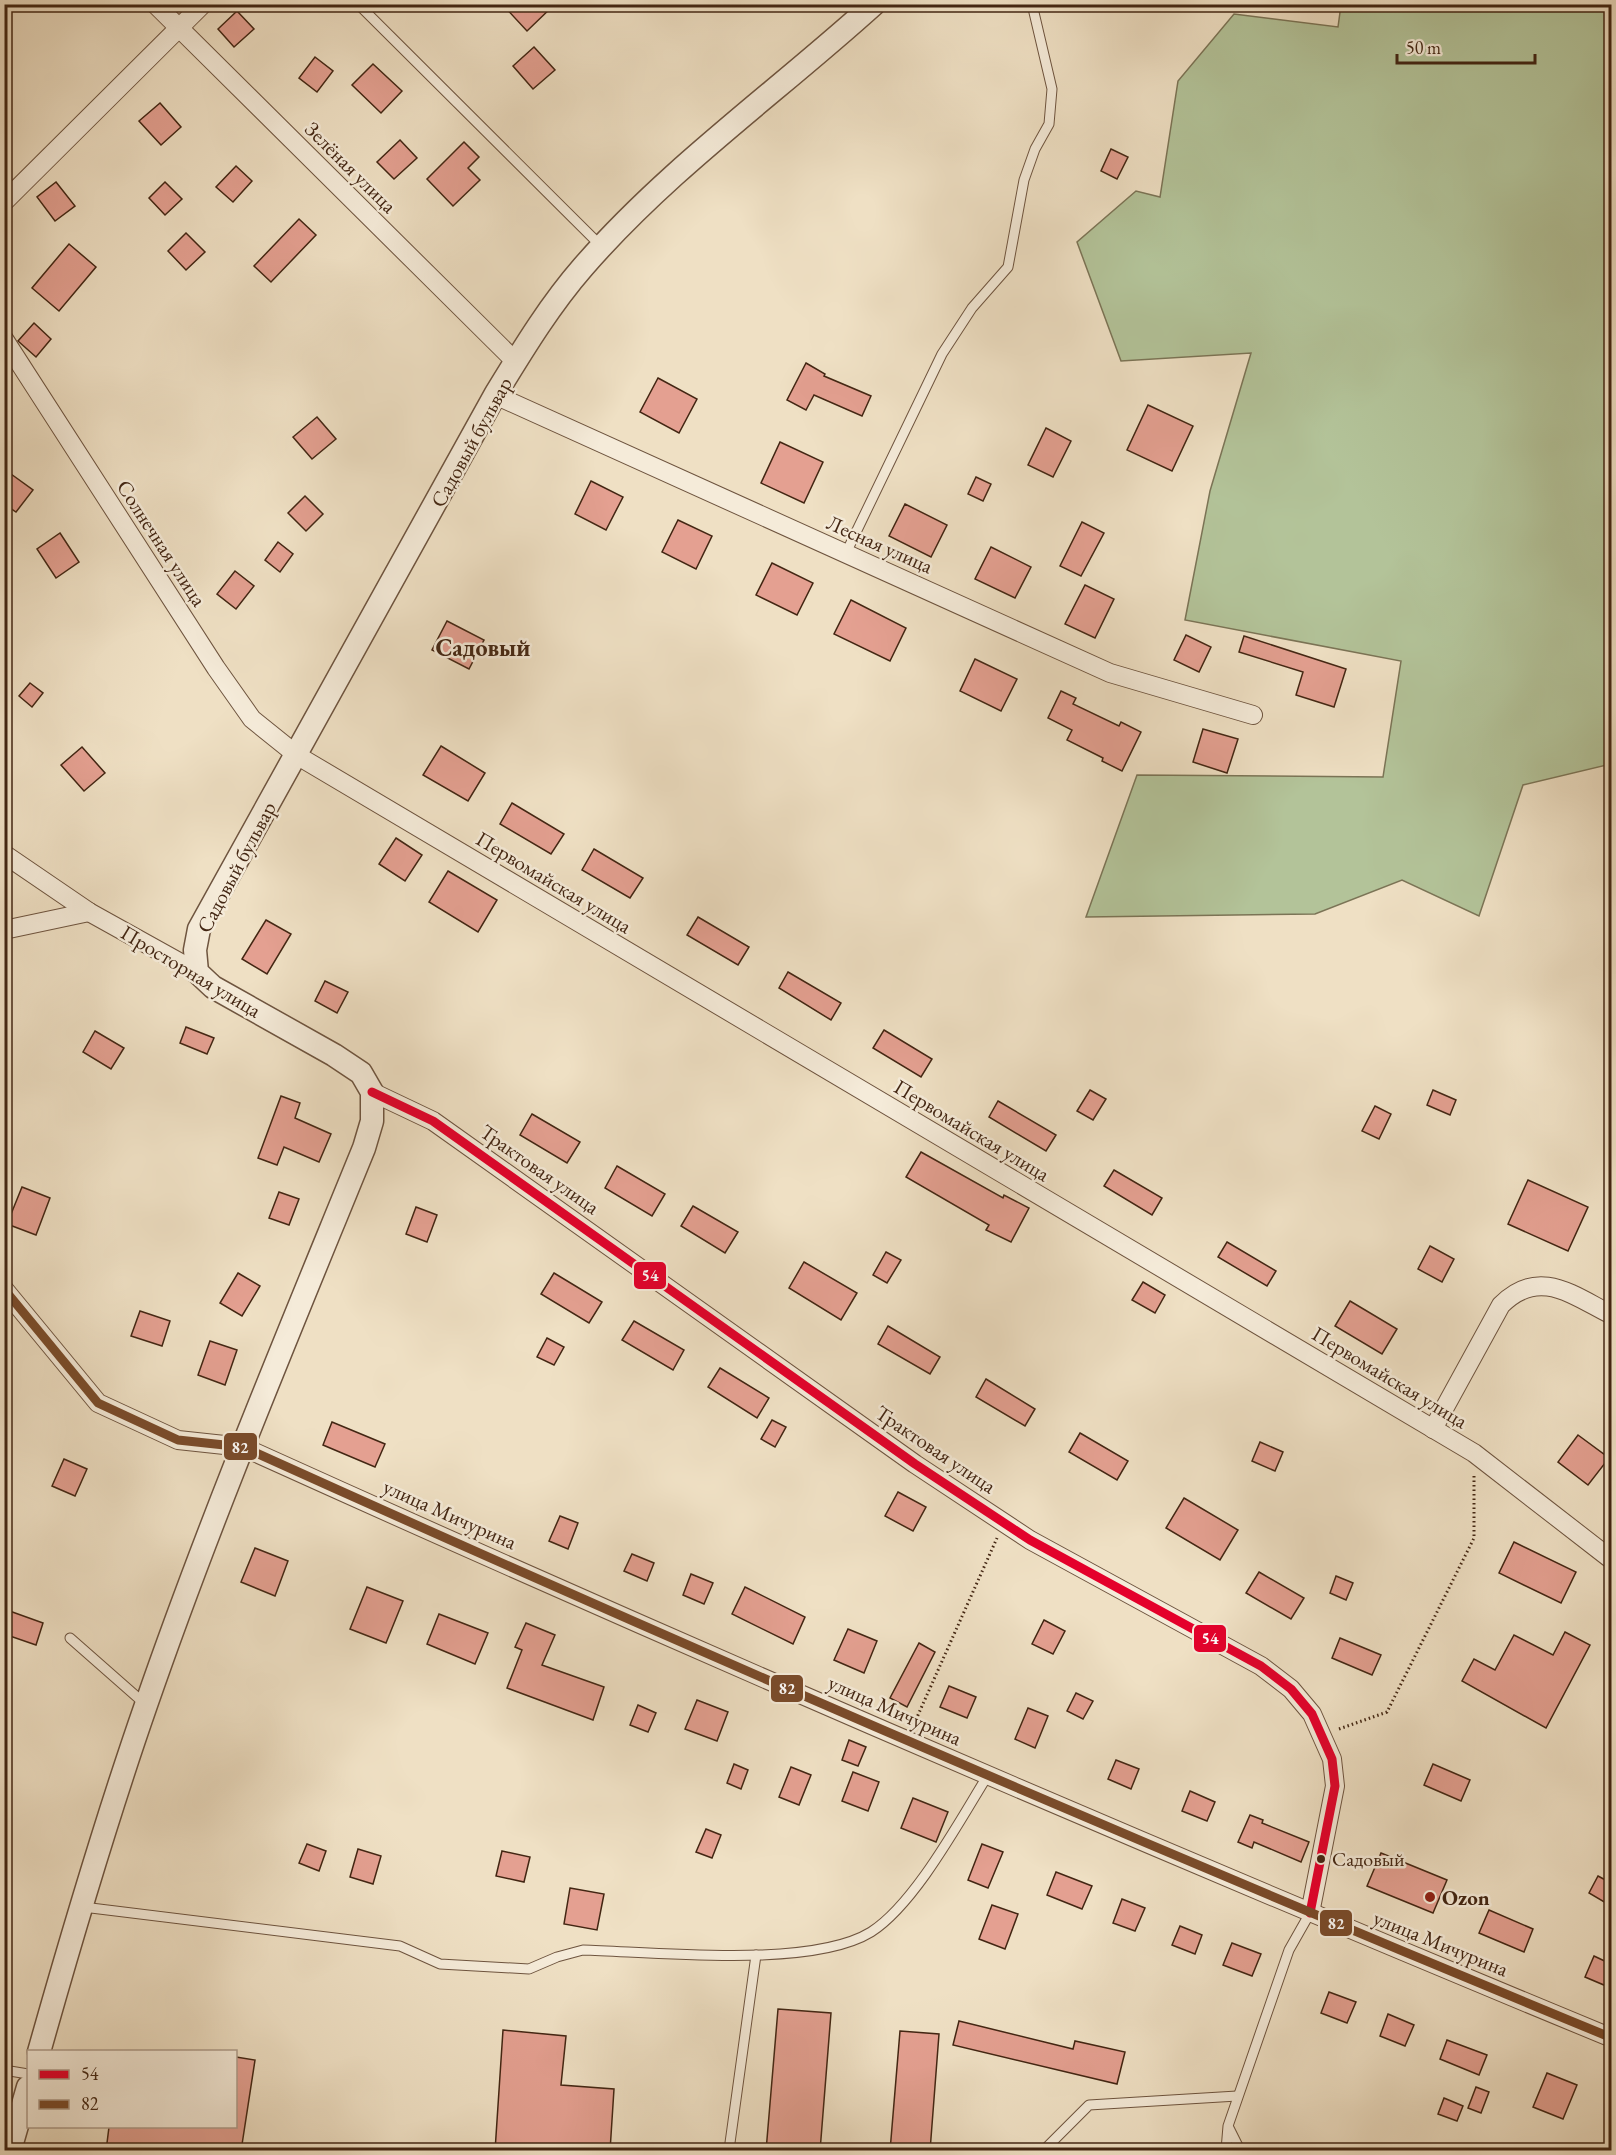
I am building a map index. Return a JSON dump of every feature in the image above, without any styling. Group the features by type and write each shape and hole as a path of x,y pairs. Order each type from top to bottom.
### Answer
{"street":[{"name":"Зелёная улица","path":"155,4 516,362"},
{"path":"4,202 203,4"},
{"name":"Садовый бульвар","path":"197,972 195,950 200,929 298,756 495,395 549,311 602,246 660,187 862,8"},
{"name":"Солнечная улица","path":"4,339 222,677 252,719 298,756"},
{"name":"Лесная улица","path":"495,395 1110,673 1253,715"},
{"name":"Первомайская улица","path":"298,756 1474,1453 1611,1560"},
{"name":"Просторная улица","path":"4,854 89,912 197,972 213,987 334,1054 361,1074 372,1092"},
{"path":"4,930 89,912"},
{"path":"40,2050 80,1907 146,1705 243,1447 364,1148 372,1121 372,1092"},
{"name":"Трактовая улица","path":"372,1092 433,1121 915,1464 1004,1523 1261,1666 1291,1689 1312,1714 1323,1735 1332,1759 1335,1786 1310,1913"},
{"path":"1433,1429 1501,1305 1513,1293 1526,1286 1558,1288 1611,1315"},
{"name":"улица Мичурина","path":"4,1289 98,1403 178,1440 243,1447 988,1775 1310,1913 1611,2038"},
{"path":"10,2151 27,2091"}],"lane":[{"path":"846,553 942,354 972,308 1008,267 1024,180 1035,149 1048,124 1051,101 1052,89 1032,4"},
{"path":"361,7 602,246"},
{"path":"70,1638 146,1705"},
{"path":"80,1907 400,1946 440,1964 529,1969 557,1957 583,1950 756,1955 789,1953 840,1944 871,1932 896,1910 920,1880 988,1775"},
{"path":"1226,2151 1228,2126 1237,2096 1289,1950 1310,1913"},
{"path":"729,2151 756,1955"},
{"path":"4,2070 27,2074"},
{"path":"1044,2151 1089,2105 1237,2096"},
{"path":"1228,2126 1240,2151"}],"path":[{"path":"1323,1735 1387,1712 1474,1538 1474,1453"},
{"path":"907,1740 1004,1523"}],"green space":[{"path":"1341,5 1611,5 1611,764 1523,785 1479,916 1402,880 1315,914 1086,917 1137,775 1383,777 1401,661 1185,620 1210,491 1251,353 1121,361 1077,242 1136,191 1160,197 1178,81 1234,14 1338,27"}],"building":[{"path":"502,4 555,4 527,31"},
{"path":"237,11 254,29 234,47 218,29"},
{"path":"534,47 555,70 533,89 513,66"},
{"path":"315,57 333,71 317,92 299,78"},
{"path":"373,64 402,91 381,113 352,85"},
{"path":"160,103 181,127 161,145 139,121"},
{"path":"400,140 417,158 394,179 377,162"},
{"path":"464,142 479,157 468,168 480,180 453,206 427,179"},
{"path":"1111,149 1128,157 1117,179 1101,171"},
{"path":"236,166 252,181 233,202 216,187"},
{"path":"56,182 75,206 55,221 37,197"},
{"path":"165,182 182,199 165,215 149,198"},
{"path":"299,219 316,235 271,282 254,266"},
{"path":"186,233 205,252 186,270 168,251"},
{"path":"69,244 96,267 59,311 32,288"},
{"path":"34,323 51,339 36,357 18,341"},
{"path":"806,363 825,374 824,376 871,396 862,416 814,395 806,410 787,400"},
{"path":"658,378 697,399 679,433 640,412"},
{"path":"1148,405 1193,426 1172,471 1127,450"},
{"path":"317,417 336,439 312,459 293,437"},
{"path":"1046,428 1071,441 1053,477 1028,465"},
{"path":"780,442 823,462 804,503 761,483"},
{"path":"11,474 33,490 16,512 4,504 4,483"},
{"path":"976,477 991,484 983,501 968,494"},
{"path":"591,481 623,497 606,530 575,514"},
{"path":"305,496 323,514 306,531 288,513"},
{"path":"905,504 947,525 931,557 889,536"},
{"path":"678,520 712,536 696,569 662,552"},
{"path":"1082,522 1104,533 1081,576 1060,566"},
{"path":"60,533 79,562 56,578 37,549"},
{"path":"278,542 293,554 280,572 265,560"},
{"path":"991,547 1031,567 1015,598 975,579"},
{"path":"772,563 813,583 797,615 756,595"},
{"path":"235,571 254,586 236,609 217,594"},
{"path":"1085,585 1114,599 1095,638 1065,624"},
{"path":"851,600 906,628 890,661 834,634"},
{"path":"447,621 484,640 469,669 432,650"},
{"path":"1186,635 1211,647 1199,672 1174,660"},
{"path":"1244,636 1346,669 1334,707 1296,695 1303,672 1239,652"},
{"path":"975,659 1017,679 1001,711 960,691"},
{"path":"30,683 43,693 32,707 19,696"},
{"path":"1061,691 1076,698 1073,704 1119,726 1121,722 1141,732 1122,771 1102,761 1103,758 1067,740 1072,730 1048,718"},
{"path":"1203,729 1238,739 1227,773 1193,762"},
{"path":"441,746 485,773 468,801 423,775"},
{"path":"82,747 105,773 84,791 61,765"},
{"path":"512,803 564,834 551,854 500,824"},
{"path":"396,838 422,855 405,881 379,864"},
{"path":"594,849 643,878 630,898 582,870"},
{"path":"448,871 497,900 478,932 429,902"},
{"path":"698,917 749,947 738,965 687,935"},
{"path":"266,920 291,934 267,974 242,959"},
{"path":"788,972 841,1003 831,1020 779,988"},
{"path":"325,981 348,992 337,1013 315,1001"},
{"path":"186,1027 214,1038 207,1054 180,1043"},
{"path":"884,1030 932,1059 921,1077 873,1048"},
{"path":"95,1031 124,1048 111,1069 83,1052"},
{"path":"1090,1090 1106,1099 1093,1120 1077,1111"},
{"path":"1433,1090 1456,1100 1450,1115 1427,1105"},
{"path":"281,1096 300,1103 295,1118 331,1134 319,1162 284,1147 277,1165 258,1158"},
{"path":"998,1101 1056,1135 1046,1151 989,1117"},
{"path":"1375,1106 1391,1114 1379,1139 1362,1131"},
{"path":"532,1114 580,1142 567,1163 520,1135"},
{"path":"921,1152 1003,1198 1004,1195 1029,1208 1011,1242 986,1230 989,1225 906,1177"},
{"path":"617,1166 665,1194 652,1216 605,1188"},
{"path":"1114,1170 1162,1198 1152,1215 1104,1186"},
{"path":"1528,1180 1588,1207 1568,1251 1508,1224"},
{"path":"22,1187 50,1198 36,1235 7,1224"},
{"path":"279,1192 299,1199 289,1225 269,1218"},
{"path":"693,1206 738,1232 725,1253 681,1226"},
{"path":"416,1207 437,1215 427,1242 406,1234"},
{"path":"1227,1242 1276,1271 1267,1286 1218,1257"},
{"path":"1430,1246 1454,1259 1442,1282 1418,1269"},
{"path":"886,1252 901,1260 887,1283 873,1275"},
{"path":"804,1262 857,1293 841,1320 789,1288"},
{"path":"238,1273 260,1286 242,1316 220,1303"},
{"path":"554,1273 602,1302 589,1323 541,1294"},
{"path":"1143,1282 1165,1295 1155,1313 1132,1300"},
{"path":"1350,1301 1397,1329 1382,1354 1335,1326"},
{"path":"140,1311 170,1321 162,1346 131,1336"},
{"path":"634,1321 684,1350 673,1370 622,1340"},
{"path":"888,1326 940,1357 930,1374 878,1344"},
{"path":"547,1338 564,1347 554,1365 537,1357"},
{"path":"210,1341 237,1350 225,1385 198,1375"},
{"path":"720,1368 769,1398 757,1418 708,1387"},
{"path":"986,1379 1035,1409 1025,1426 976,1397"},
{"path":"772,1420 786,1427 775,1447 761,1439"},
{"path":"332,1422 385,1444 375,1467 323,1445"},
{"path":"1080,1433 1128,1461 1117,1480 1069,1452"},
{"path":"1578,1435 1609,1458 1588,1485 1558,1462"},
{"path":"1260,1442 1283,1452 1275,1471 1252,1461"},
{"path":"64,1459 87,1469 75,1496 52,1486"},
{"path":"898,1492 926,1507 913,1531 885,1516"},
{"path":"1184,1498 1238,1530 1220,1560 1166,1528"},
{"path":"560,1516 578,1523 568,1549 549,1541"},
{"path":"1514,1542 1576,1572 1561,1603 1499,1573"},
{"path":"255,1548 288,1561 275,1596 241,1582"},
{"path":"632,1554 654,1563 647,1581 624,1571"},
{"path":"1259,1572 1304,1598 1291,1619 1246,1593"},
{"path":"691,1574 713,1583 704,1604 683,1595"},
{"path":"1336,1576 1353,1583 1346,1600 1330,1593"},
{"path":"367,1587 403,1601 386,1643 350,1629"},
{"path":"745,1587 805,1617 793,1644 732,1614"},
{"path":"4,1609 43,1623 36,1645 4,1634"},
{"path":"439,1614 488,1633 475,1664 427,1644"},
{"path":"1044,1620 1065,1631 1053,1654 1032,1644"},
{"path":"526,1623 555,1635 542,1665 604,1687 593,1720 507,1688 522,1650 515,1647"},
{"path":"848,1629 877,1641 864,1673 834,1660"},
{"path":"1565,1632 1590,1645 1546,1728 1462,1681 1474,1659 1495,1670 1514,1635 1553,1655"},
{"path":"1340,1638 1381,1655 1372,1675 1332,1658"},
{"path":"919,1643 935,1652 907,1707 890,1698"},
{"path":"949,1686 976,1697 967,1718 940,1707"},
{"path":"1076,1693 1093,1701 1083,1719 1067,1711"},
{"path":"697,1700 728,1712 717,1741 685,1729"},
{"path":"638,1705 656,1713 648,1732 630,1725"},
{"path":"1028,1708 1048,1716 1035,1748 1015,1739"},
{"path":"849,1740 866,1747 858,1766 842,1760"},
{"path":"1116,1760 1139,1769 1131,1789 1108,1779"},
{"path":"734,1764 748,1770 741,1789 727,1783"},
{"path":"1433,1764 1470,1780 1461,1801 1424,1785"},
{"path":"791,1767 811,1775 799,1805 779,1797"},
{"path":"853,1772 879,1782 868,1811 842,1801"},
{"path":"1190,1791 1215,1802 1207,1821 1182,1811"},
{"path":"913,1798 948,1812 936,1842 901,1828"},
{"path":"1250,1815 1263,1820 1262,1823 1309,1842 1301,1862 1254,1842 1252,1848 1238,1842"},
{"path":"706,1829 721,1835 712,1858 696,1852"},
{"path":"307,1844 326,1851 319,1871 299,1863"},
{"path":"982,1844 1003,1852 988,1888 968,1880"},
{"path":"358,1849 381,1856 373,1884 350,1877"},
{"path":"502,1851 530,1857 524,1882 496,1876"},
{"path":"1381,1853 1447,1880 1433,1913 1367,1886"},
{"path":"1056,1872 1092,1886 1082,1909 1047,1895"},
{"path":"1598,1876 1611,1883 1611,1906 1589,1893"},
{"path":"570,1888 604,1894 597,1930 564,1924"},
{"path":"1122,1899 1145,1908 1135,1931 1113,1923"},
{"path":"992,1905 1018,1914 1005,1949 979,1939"},
{"path":"1489,1910 1533,1929 1524,1952 1479,1933"},
{"path":"1180,1926 1202,1935 1195,1954 1172,1945"},
{"path":"1232,1943 1261,1954 1252,1976 1223,1965"},
{"path":"1594,1956 1611,1964 1611,1988 1585,1977"},
{"path":"1329,1992 1356,2002 1347,2023 1321,2013"},
{"path":"778,2009 831,2013 820,2151 766,2151"},
{"path":"1388,2014 1414,2025 1405,2046 1380,2036"},
{"path":"959,2021 1073,2049 1075,2041 1125,2052 1117,2084 953,2045"},
{"path":"503,2030 566,2036 561,2085 614,2089 610,2151 495,2151"},
{"path":"900,2031 939,2034 930,2151 890,2151"},
{"path":"1447,2040 1487,2055 1479,2075 1440,2059"},
{"path":"237,2057 255,2060 241,2151 106,2151 109,2128 237,2128"},
{"path":"1547,2073 1577,2085 1563,2119 1533,2107"},
{"path":"1476,2087 1489,2092 1481,2113 1468,2108"},
{"path":"1444,2098 1463,2106 1457,2121 1438,2114"}],"transit line":[{"name":"54","path":"372,1092 433,1121 915,1464 1030,1540 1261,1666 1291,1689 1312,1714 1332,1759 1335,1786 1310,1913"},
{"name":"82","path":"4,1289 98,1403 178,1440 243,1447 925,1748 1612,2038"}],"place":[{"name":"Садовый","path":"1321,1859"},
{"name":"Ozon","path":"1430,1897"}],"district":[{"name":"Садовый","path":"483,647"}]}
